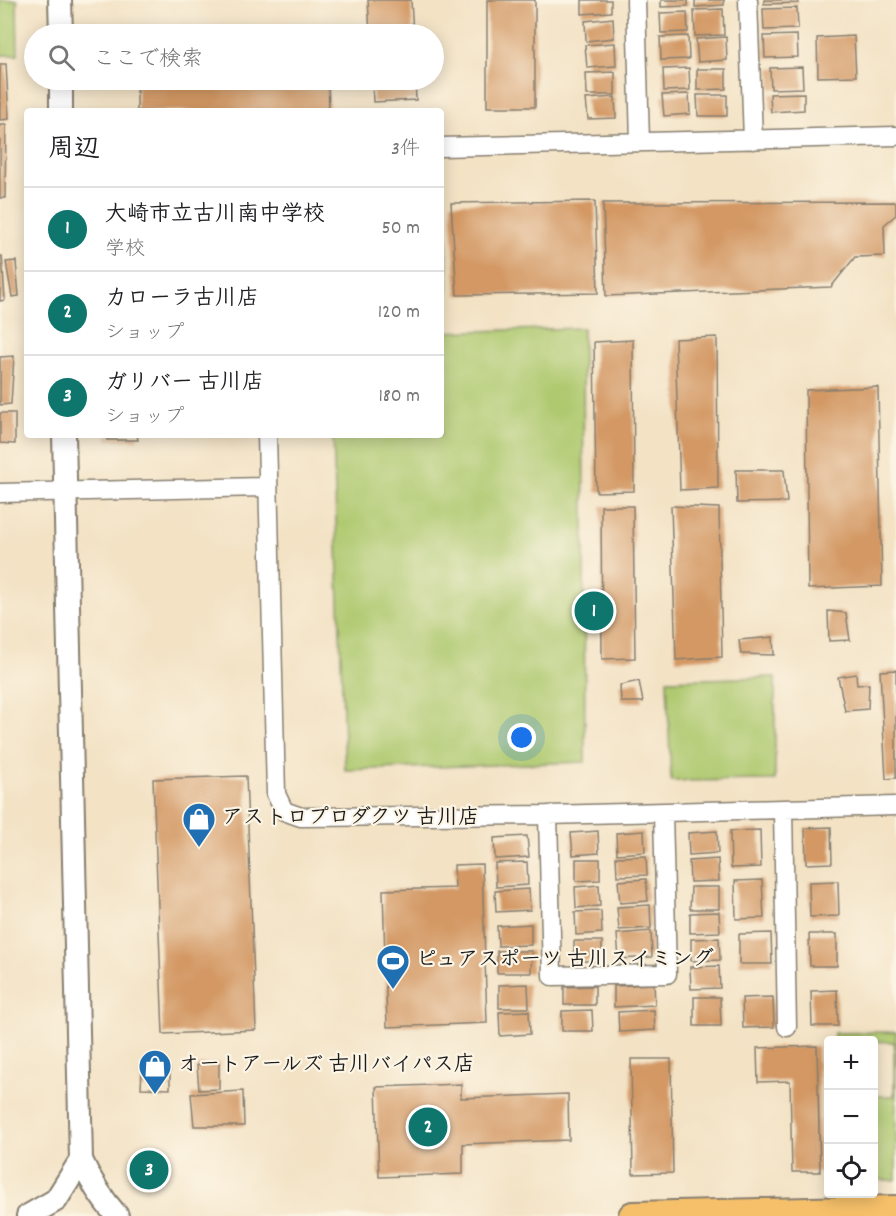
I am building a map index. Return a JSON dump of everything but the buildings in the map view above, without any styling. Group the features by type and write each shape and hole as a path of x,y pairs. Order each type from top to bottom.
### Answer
{"highway":[{"path":"633,1216 896,1210"}],"street":[{"path":"60,0 61,24"},
{"path":"636,0 640,142"},
{"path":"748,0 753,140"},
{"path":"61,90 61,108"},
{"path":"444,147 896,136"},
{"path":"64,438 81,1160 91,1183 117,1216"},
{"path":"267,438 276,794 284,811 301,817 548,815 896,806"},
{"path":"0,493 268,487"},
{"path":"783,810 787,1027"},
{"path":"548,815 552,976 575,976 667,974 663,813"},
{"path":"28,1216 56,1200 81,1160"}],"green space":[{"path":"0,0 17,0 18,55 0,55"},
{"path":"583,328 585,762 345,770 333,438 444,438 444,332"},
{"path":"775,677 775,780 671,781 667,680"},
{"path":"896,1032 896,1180 878,1180 878,1096 894,1096 894,1042 878,1041 878,1036 834,1036 834,1033"}],"water":[{"path":"444,237 446,237 447,290 444,290"}],"place":[{"name":"大崎市立古川南中学校","path":"594,611"},
{"name":"アストロプロダクツ 古川店","path":"199,848"},
{"name":"ピュアスポーツ 古川スイミング","path":"393,990"},
{"name":"オートアールズ 古川バイパス店","path":"155,1095"},
{"name":"カローラ古川店","path":"428,1127"},
{"name":"ガリバー 古川店","path":"149,1170"}]}
